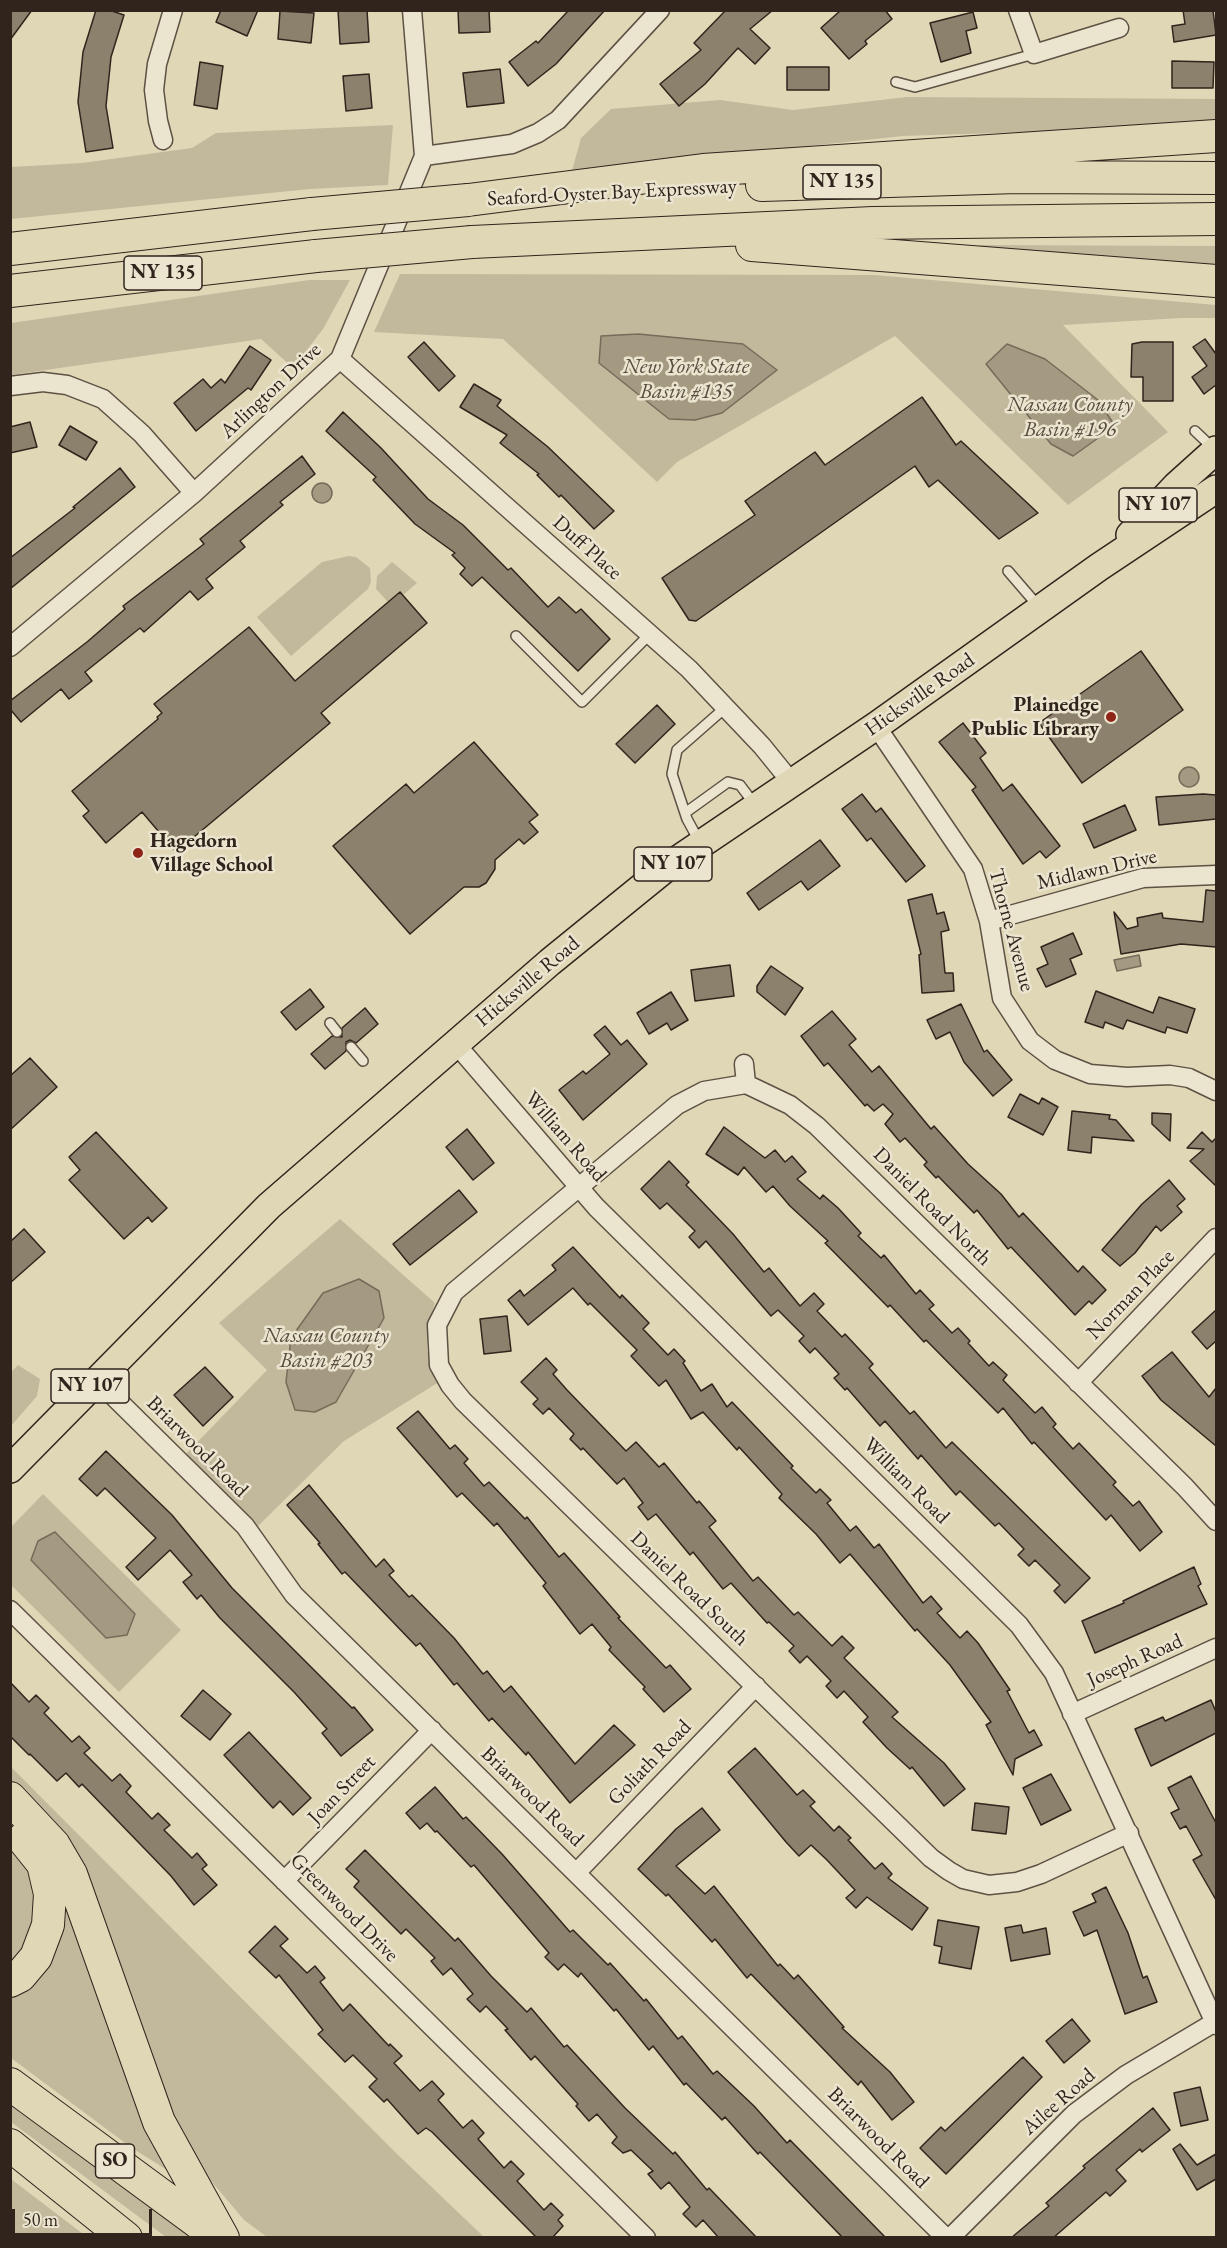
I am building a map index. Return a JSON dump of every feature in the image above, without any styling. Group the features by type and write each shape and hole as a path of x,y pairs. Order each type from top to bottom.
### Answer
{"highway":[{"path":"468,200 725,168 1216,136"},
{"name":"Seaford-Oyster Bay Expressway","path":"10,249 312,214 468,200 870,180 1216,178"},
{"name":"Seaford-Oyster Bay Expressway","path":"10,291 316,256 472,242 873,223 1216,219"},
{"path":"616,234 1216,281"},
{"path":"10,1797 54,1845 71,1874 159,2122 221,2238"},
{"path":"10,1825 43,1863 50,1894 48,1925 36,1958 20,1976 10,1981"},
{"name":"SO","path":"10,2084 221,2238"},
{"name":"SO","path":"10,2145 126,2238"}],"main road":[{"name":"Hicksville Road","path":"1103,564 1176,486 1216,450"},
{"name":"Hicksville Road","path":"10,1469 269,1206 455,1043 658,875 876,726 1103,564 1216,489"}],"street":[{"path":"163,140 154,90 157,64 173,10"},
{"name":"Arlington Drive","path":"10,647 194,493 340,359 424,156 412,10"},
{"path":"424,156 512,144 538,133 558,120 660,10"},
{"path":"1018,10 1034,54 1119,28"},
{"name":"Duff Place","path":"340,359 650,633 798,779"},
{"path":"10,386 43,382 67,385 103,399 142,434 194,493"},
{"name":"Thorne Avenue","path":"876,726 973,869 989,921 1002,998 1030,1041 1055,1060 1090,1074 1189,1078 1216,1091"},
{"name":"Midlawn Drive","path":"989,921 1143,878 1196,873 1216,874"},
{"name":"William Road","path":"455,1043 578,1188 1019,1625 1054,1673 1216,2024"},
{"path":"578,1188 677,1105 704,1091 746,1084 744,1064"},
{"name":"Daniel Road North","path":"746,1084 790,1105 817,1126 1216,1521"},
{"name":"Daniel Road South","path":"578,1188 454,1292 437,1325 439,1365 450,1385 931,1858 963,1879 988,1885 1017,1882 1041,1874 1129,1833"},
{"name":"Norman Place","path":"1078,1383 1216,1238"},
{"name":"Briarwood Road","path":"97,1380 244,1526 294,1594 948,2238"},
{"name":"Greenwood Drive","path":"10,1610 646,2238"},
{"name":"Joseph Road","path":"1072,1714 1216,1648"},
{"name":"Goliath Road","path":"577,1872 756,1686"},
{"name":"Joan Street","path":"284,1881 432,1730"},
{"name":"Ailee Road","path":"948,2238 1074,2114 1126,2075 1216,2024"}],"lane":[{"path":"896,82 915,87 1034,54"},
{"path":"1195,431 1216,450"},
{"path":"1008,571 1041,609"},
{"path":"516,636 582,702 650,633"},
{"path":"701,846 685,813 672,774 677,750 726,707"},
{"path":"685,813 728,782 740,785 756,807"},
{"path":"330,1023 337,1032"},
{"path":"351,1047 363,1061"}],"shaded area":[{"path":"907,97 1216,99 1216,121 1092,130 903,136 572,171 581,138 611,109 720,100 793,110"},
{"path":"393,125 388,185 310,189 11,219 11,167 82,163 192,148 216,133"},
{"path":"981,245 1216,246 1216,275 966,250"},
{"path":"400,274 875,275 1216,305 1216,318 1063,325 1168,432 1068,505 895,336 677,462 657,482 503,339 374,332"},
{"path":"309,280 350,280 323,329 293,368 261,339 11,375 11,323"},
{"path":"349,556 356,557 370,568 371,582 368,589 291,656 257,617 322,562"},
{"path":"392,562 417,583 403,595 400,592 388,602 376,589 377,576"},
{"path":"340,1219 435,1303 428,1324 427,1350 439,1382 344,1441 256,1528 184,1456 267,1370 219,1323","holes":["379,1291 384,1318 360,1359"]},
{"path":"18,1365 40,1379 37,1396 11,1426 11,1372"},
{"path":"43,1494 181,1630 119,1692 11,1585 10,1528"},
{"path":"10,1766 395,2152 484,2237 267,2237 244,2220 201,2169 171,2121 61,1835 11,1782"},
{"path":"11,1836 25,1852 45,1910 28,1952 11,1968"},
{"path":"63,1895 175,2175 132,2148 11,2058 10,1990"},
{"path":"10,2100 194,2237 166,2237 11,2122"},
{"path":"11,2179 87,2237 11,2237"}],"water":[{"name":"New York State Basin #135","path":"638,334 743,344 777,370 722,413 695,420 669,419 599,363 601,336"},
{"name":"Nassau County Basin #196","path":"1007,344 1045,359 1098,400 1115,426 1073,456 1051,444 986,364"},
{"path":"322,483 329,486 332,493 329,500 322,503 315,500 312,493 315,486"},
{"path":"1189,767 1196,770 1199,777 1196,784 1189,787 1182,784 1179,777 1182,770"},
{"path":"1139,955 1141,966 1117,971 1114,960"},
{"name":"Nassau County Basin #203","path":"359,1279 379,1291 384,1318 336,1402 315,1412 295,1410 286,1382 291,1338 323,1293"},
{"path":"55,1532 135,1614 127,1635 106,1638 31,1560 38,1541"}],"building":[{"path":"10,10 32,10 10,40"},
{"path":"96,10 109,10 124,15 111,57 106,106 113,148 86,152 78,102 83,52"},
{"path":"221,10 258,10 247,36 216,22"},
{"path":"338,10 367,10 369,42 340,44"},
{"path":"458,10 489,10 490,32 459,33"},
{"path":"569,10 605,10 556,64 528,86 509,62 536,41 538,43"},
{"path":"726,10 773,10 750,29 770,48 755,64 738,48 705,84 679,106 660,84 701,50 694,43"},
{"path":"841,10 885,10 892,19 865,41 867,44 849,59 821,28"},
{"path":"1183,10 1213,10 1216,35 1174,42 1172,26 1185,24"},
{"path":"280,11 314,13 311,43 278,39"},
{"path":"973,12 977,28 966,31 971,53 941,62 930,23"},
{"path":"1172,61 1214,62 1213,88 1172,88"},
{"path":"200,62 223,66 217,109 194,105"},
{"path":"787,67 829,67 829,90 787,90"},
{"path":"500,69 504,103 467,107 463,73"},
{"path":"369,74 372,108 346,111 343,76"},
{"path":"1205,339 1216,354 1216,385 1204,394 1192,377 1207,366 1193,347"},
{"path":"424,342 455,376 439,391 408,357"},
{"path":"1173,342 1173,401 1143,401 1143,377 1131,377 1132,344"},
{"path":"250,346 271,360 251,390 248,388 196,431 174,403 203,379 211,388 221,379 225,383"},
{"path":"474,384 501,400 497,406 548,447 614,511 594,529 561,495 559,497 537,475 539,474 500,443 507,435 460,407"},
{"path":"922,397 956,445 961,441 1038,513 999,539 938,480 929,487 915,466 696,621 689,620 662,578 755,515 745,501 815,452 825,465"},
{"path":"343,412 381,448 428,499 463,525 508,570 511,568 548,607 559,597 576,613 581,609 610,639 578,671 482,577 472,586 460,574 465,568 452,555 455,553 415,524 373,480 376,477 326,431"},
{"path":"30,422 37,447 10,453 10,427"},
{"path":"70,426 97,442 86,460 59,445"},
{"path":"302,456 315,474 280,502 283,505 240,541 245,547 206,579 213,588 198,600 190,591 144,632 140,628 85,672 92,681 69,699 61,689 21,722 10,709 10,701 87,642 125,609 123,606 204,544 200,539"},
{"path":"120,468 135,487 10,589 10,558 75,508 73,507"},
{"path":"400,592 427,623 321,713 330,723 176,852 142,812 106,843 83,816 89,811 72,791 158,719 157,717 162,713 154,704 249,627 295,681"},
{"name":"Plainedge Public Library","path":"1141,651 1183,710 1082,783 1039,723"},
{"path":"657,705 675,724 635,763 616,744"},
{"path":"963,723 986,753 980,758 1003,791 1012,784 1060,846 1046,858 1040,851 1023,864 972,790 976,787 939,742"},
{"path":"474,742 538,815 529,822 538,832 524,844 519,839 495,860 495,869 486,883 479,887 464,887 410,934 333,846 406,784 414,793"},
{"path":"862,794 876,812 881,808 925,866 906,882 871,838 867,841 842,809"},
{"path":"1216,795 1216,819 1159,825 1156,797"},
{"path":"1125,805 1136,830 1094,848 1083,824"},
{"path":"820,840 840,866 808,890 801,881 759,910 747,893"},
{"path":"1206,890 1216,891 1216,947 1181,944 1121,954 1114,912 1127,929 1138,926 1137,918 1162,913 1163,918 1203,922"},
{"path":"932,894 937,914 944,912 949,930 941,932 945,973 953,973 954,991 922,993 919,955 921,954 908,900"},
{"path":"1073,933 1082,954 1070,959 1076,974 1046,987 1037,969 1048,964 1041,947"},
{"path":"730,965 734,996 695,1001 691,970"},
{"path":"771,966 803,988 785,1015 757,992 757,986"},
{"path":"310,989 324,1007 296,1030 281,1012"},
{"path":"1096,991 1153,1013 1159,997 1195,1009 1187,1033 1167,1027 1165,1033 1127,1020 1123,1029 1105,1022 1103,1028 1085,1022"},
{"path":"671,992 688,1020 671,1030 667,1023 649,1034 637,1013"},
{"path":"961,1004 984,1052 987,1050 1012,1080 993,1096 964,1062 950,1032 936,1039 927,1020"},
{"path":"365,1008 378,1024 356,1043 350,1040 346,1042 346,1051 325,1069 311,1054 332,1036 342,1037 342,1028"},
{"path":"832,1011 856,1039 849,1045 872,1072 879,1066 931,1129 934,1126 968,1164 1001,1194 1019,1217 1023,1213 1078,1272 1083,1266 1106,1290 1092,1304 1089,1301 1075,1315 1011,1247 1008,1249 977,1210 974,1213 938,1176 936,1178 924,1165 927,1162 905,1138 900,1142 885,1124 893,1114 883,1104 874,1111 867,1104 865,1106 828,1063 824,1066 801,1036"},
{"path":"605,1026 621,1045 627,1040 647,1064 583,1120 559,1090 583,1071 586,1074 610,1054 594,1035"},
{"path":"30,1058 57,1087 10,1130 10,1076"},
{"path":"1020,1094 1039,1104 1042,1098 1058,1107 1043,1135 1008,1117"},
{"path":"1072,1111 1110,1115 1109,1119 1116,1120 1134,1141 1092,1137 1091,1153 1068,1150"},
{"path":"1152,1113 1171,1114 1170,1141 1152,1124"},
{"path":"724,1127 765,1158 775,1150 785,1162 792,1156 806,1172 797,1179 820,1199 823,1195 838,1208 861,1233 858,1236 881,1258 884,1255 916,1294 920,1290 934,1305 929,1309 952,1333 958,1328 989,1366 993,1362 1007,1375 1003,1380 1035,1413 1042,1407 1056,1424 1053,1427 1073,1449 1079,1443 1116,1482 1113,1485 1133,1506 1139,1501 1162,1532 1140,1551 1111,1515 1106,1520 1034,1442 1032,1444 1003,1408 998,1413 926,1340 924,1342 890,1305 888,1307 825,1243 828,1241 790,1206 773,1186 766,1192 744,1167 738,1175 706,1154"},
{"path":"467,1129 494,1163 473,1180 446,1147"},
{"path":"96,1132 167,1208 152,1222 148,1217 124,1239 69,1180 80,1170 69,1157"},
{"path":"1202,1132 1212,1142 1216,1138 1216,1186 1190,1161 1204,1149 1187,1148"},
{"path":"669,1161 689,1182 686,1185 733,1234 764,1272 769,1268 800,1306 814,1293 824,1304 817,1311 842,1337 845,1334 873,1364 869,1368 910,1414 914,1411 946,1448 952,1442 1090,1578 1065,1603 1054,1591 1060,1585 1035,1560 1029,1566 1018,1555 1024,1549 999,1523 995,1526 960,1491 956,1495 921,1455 918,1459 885,1421 880,1426 847,1388 845,1390 834,1378 839,1374 815,1348 810,1353 799,1341 804,1336 778,1310 771,1316 706,1241 699,1248 689,1237 695,1231 667,1203 660,1209 641,1189"},
{"path":"1169,1180 1185,1199 1177,1206 1182,1212 1161,1231 1156,1226 1135,1253 1120,1266 1102,1250 1142,1204"},
{"path":"459,1190 477,1212 410,1265 393,1244"},
{"path":"24,1229 45,1252 10,1283 10,1242"},
{"path":"573,1247 620,1298 622,1295 649,1323 643,1329 668,1355 674,1349 685,1361 683,1363 701,1391 712,1384 727,1407 732,1402 816,1493 820,1489 831,1500 827,1503 850,1531 856,1526 874,1548 879,1544 923,1603 931,1596 942,1609 937,1613 960,1638 967,1631 978,1643 1010,1690 1007,1691 1029,1733 1034,1730 1042,1745 1015,1759 1013,1775 986,1725 991,1722 950,1665 917,1629 915,1631 850,1554 840,1563 816,1534 779,1498 782,1494 739,1447 737,1450 703,1412 691,1419 666,1380 659,1386 631,1356 637,1350 590,1303 588,1305 573,1288 528,1325 508,1300 520,1290 524,1296 556,1270 552,1265"},
{"path":"1216,1310 1216,1341 1207,1349 1192,1332"},
{"path":"507,1316 511,1351 484,1354 480,1319"},
{"path":"1172,1352 1209,1397 1216,1388 1216,1446 1161,1400 1142,1376"},
{"path":"546,1358 557,1370 553,1374 626,1451 636,1442 659,1467 664,1463 697,1503 699,1501 716,1521 709,1527 753,1581 758,1577 794,1615 798,1612 832,1646 842,1636 854,1648 844,1658 898,1712 892,1717 944,1763 965,1789 944,1806 912,1767 910,1769 887,1748 863,1722 868,1717 844,1691 837,1698 826,1686 831,1681 807,1656 800,1663 789,1651 794,1646 769,1622 767,1623 731,1583 723,1589 693,1552 690,1555 656,1514 648,1520 638,1507 643,1503 624,1478 617,1484 583,1448 581,1450 570,1439 574,1434 549,1408 543,1414 533,1404 538,1399 521,1382"},
{"path":"205,1367 233,1397 203,1426 174,1395"},
{"path":"418,1411 450,1449 455,1445 468,1459 464,1463 484,1486 489,1482 525,1519 527,1517 559,1557 564,1553 620,1617 618,1618 666,1668 670,1665 691,1689 664,1712 643,1689 645,1687 609,1650 611,1647 592,1624 580,1634 543,1586 546,1583 497,1523 494,1526 462,1493 457,1497 397,1428"},
{"path":"106,1451 172,1515 232,1588 352,1708 354,1707 373,1730 341,1756 322,1733 327,1729 294,1692 220,1618 201,1595 197,1599 183,1582 192,1575 170,1550 138,1580 126,1567 156,1538 105,1488 97,1496 79,1479"},
{"path":"309,1485 376,1567 384,1559 394,1571 389,1575 409,1597 412,1595 454,1638 483,1674 487,1671 504,1692 511,1686 575,1764 614,1725 635,1745 570,1803 528,1752 526,1755 492,1718 489,1721 457,1683 454,1685 420,1643 416,1646 345,1572 342,1574 318,1544 320,1543 287,1505"},
{"path":"1194,1567 1201,1584 1198,1586 1207,1604 1095,1653 1082,1621 1124,1603 1123,1601"},
{"path":"10,1682 29,1702 36,1695 49,1708 44,1713 72,1742 79,1736 90,1748 84,1753 112,1781 120,1774 131,1786 126,1792 152,1819 158,1813 170,1825 164,1830 192,1858 197,1853 207,1865 202,1869 217,1885 194,1905 171,1876 82,1784 79,1787 66,1773 57,1781 29,1755 10,1736"},
{"path":"203,1690 231,1714 210,1740 181,1716"},
{"path":"1211,1700 1216,1712 1216,1733 1151,1766 1135,1729 1163,1717 1165,1721"},
{"path":"249,1732 311,1798 293,1815 280,1801 273,1808 224,1755"},
{"path":"755,1748 797,1795 803,1790 815,1802 810,1806 834,1831 839,1826 851,1838 848,1840 875,1869 882,1863 892,1874 888,1878 928,1908 912,1930 867,1897 856,1908 846,1898 855,1890 827,1860 811,1845 799,1856 786,1842 728,1772"},
{"path":"1051,1774 1071,1810 1041,1825 1023,1788"},
{"path":"1191,1776 1216,1823 1216,1900 1193,1860 1202,1855 1186,1826 1180,1829 1171,1813 1179,1809 1168,1788"},
{"path":"435,1787 463,1819 466,1817 502,1854 570,1932 573,1930 608,1965 610,1963 644,2001 646,1999 678,2039 682,2036 713,2074 717,2071 754,2106 787,2143 790,2140 886,2238 843,2238 760,2152 758,2154 725,2117 722,2120 686,2083 684,2085 653,2046 649,2050 616,2009 614,2011 581,1973 578,1977 564,1964 558,1970 545,1957 549,1953 474,1865 471,1867 427,1823 420,1829 406,1813"},
{"path":"975,1803 1009,1807 1006,1834 972,1830"},
{"path":"702,1808 720,1830 676,1866 705,1894 714,1886 778,1966 780,1964 794,1979 798,1975 844,2027 842,2028 890,2072 914,2102 892,2120 861,2081 858,2085 751,1974 747,1978 715,1939 712,1942 668,1894 666,1896 638,1869 676,1829"},
{"path":"365,1850 455,1941 458,1938 527,2012 531,2008 564,2047 567,2045 625,2108 673,2154 675,2152 707,2190 709,2188 757,2238 719,2238 703,2220 696,2227 683,2214 690,2207 669,2182 661,2189 648,2174 653,2171 631,2150 623,2153 612,2143 617,2137 597,2114 589,2121 576,2106 578,2104 535,2056 531,2060 505,2030 508,2029 486,2006 480,2012 467,1999 473,1994 451,1968 443,1975 431,1961 435,1958 406,1929 401,1934 354,1887 359,1881 346,1869"},
{"path":"1106,1887 1128,1933 1143,1978 1147,1976 1157,2002 1125,2014 1097,1930 1084,1936 1073,1912 1096,1902 1092,1894"},
{"path":"938,1920 979,1927 971,1969 939,1963 942,1947 934,1945"},
{"path":"1021,1925 1023,1933 1046,1928 1050,1954 1011,1961 1005,1928"},
{"path":"275,1926 288,1939 280,1946 307,1973 315,1966 325,1978 320,1982 343,2011 350,2004 389,2046 390,2044 402,2056 394,2063 420,2091 432,2081 444,2094 438,2100 463,2128 472,2120 484,2133 478,2139 504,2168 511,2161 524,2174 517,2181 544,2210 551,2203 563,2215 558,2220 563,2226 552,2238 537,2238 432,2132 426,2128 418,2134 387,2099 384,2102 369,2087 377,2079 353,2055 345,2062 318,2034 323,2030 279,1975 276,1978 249,1952"},
{"path":"1072,2019 1090,2041 1064,2063 1046,2041"},
{"path":"1023,2057 1042,2077 946,2174 920,2148 941,2127 945,2131"},
{"path":"1200,2087 1208,2120 1181,2126 1174,2093"},
{"path":"1153,2108 1170,2130 1142,2152 1140,2149 1116,2170 1126,2181 1110,2196 1106,2192 1053,2238 1011,2238 1049,2206 1046,2203 1085,2168 1083,2166"},
{"path":"1180,2144 1197,2165 1216,2154 1216,2179 1197,2190 1173,2149"}],"place":[{"name":"Plainedge Public Library","path":"1111,717"},
{"name":"Hagedorn Village School","path":"138,853"}]}
